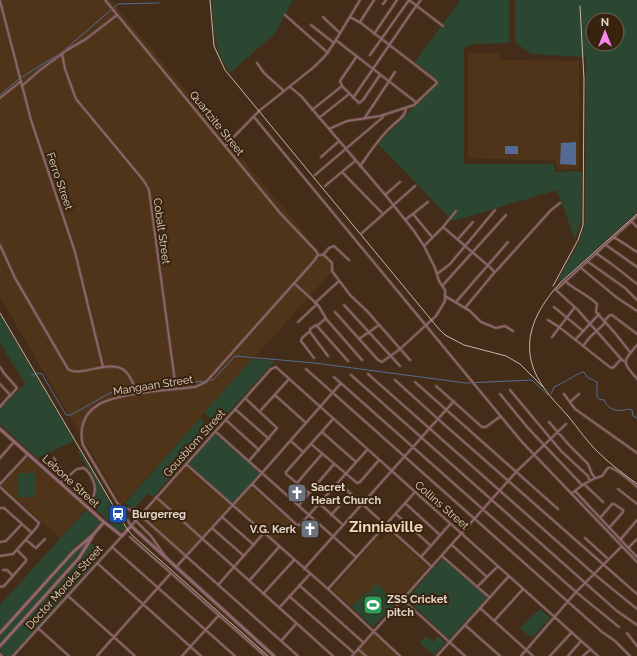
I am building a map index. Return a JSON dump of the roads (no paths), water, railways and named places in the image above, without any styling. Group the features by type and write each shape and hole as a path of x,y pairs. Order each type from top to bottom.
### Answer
{"street":[{"name":"Quartzite Street","path":"105,0 280,213 318,255"},
{"path":"225,146 254,117 314,67 328,53 360,0"},
{"path":"360,22 374,0"},
{"path":"383,4 386,0"},
{"path":"374,34 397,0"},
{"path":"370,55 409,0 443,26"},
{"path":"353,98 421,0"},
{"name":"Ferro Street","path":"0,1 31,120 75,252 103,367"},
{"path":"22,86 62,53 86,39 117,15"},
{"path":"285,15 328,53"},
{"path":"323,16 340,33"},
{"path":"329,129 347,122 406,109 417,103 438,84 360,22 350,17"},
{"path":"311,25 334,43"},
{"path":"336,40 417,103"},
{"name":"Cobalt Street","path":"62,53 65,68 76,99 149,190 176,389"},
{"path":"357,56 340,81 342,86 353,98 360,103 380,75"},
{"path":"257,63 264,73 284,91"},
{"path":"364,119 395,72"},
{"path":"0,98 21,82"},
{"path":"312,110 342,86"},
{"path":"290,87 301,96 355,161 386,195 424,246 439,281 443,285 445,301 443,307 436,316 400,349 380,362 335,312"},
{"path":"319,118 349,94"},
{"path":"360,166 385,132 401,118 406,112 406,109"},
{"path":"315,175 382,118 384,114"},
{"path":"254,117 501,416 534,454 637,562"},
{"path":"322,157 339,142"},
{"path":"325,186 355,161"},
{"path":"342,172 383,214"},
{"path":"386,195 400,182"},
{"path":"362,233 415,186"},
{"path":"405,220 428,202"},
{"path":"465,308 494,272 500,268 551,210 560,203"},
{"path":"437,274 450,264 495,210"},
{"path":"424,246 433,238 456,211"},
{"path":"413,214 433,238"},
{"path":"443,285 506,215"},
{"path":"637,216 580,267 556,291 575,307 590,323 624,361 637,379"},
{"path":"458,239 473,222"},
{"path":"631,222 637,227"},
{"path":"443,227 488,265 494,272"},
{"path":"614,237 637,252"},
{"path":"456,302 508,242"},
{"path":"0,245 15,278 68,370 75,372 103,367 114,367 124,370 130,377 138,394"},
{"path":"606,245 637,267"},
{"path":"318,255 323,254 329,248 334,246 349,260"},
{"path":"596,253 637,284"},
{"path":"323,254 331,262 331,270 355,301 366,311 410,360"},
{"name":"Mangaan Street","path":"274,656 131,526 83,445 81,436 82,426 86,416 98,405 116,398 195,387 206,382 318,255"},
{"path":"587,261 625,288 637,300"},
{"path":"580,267 616,297 637,311"},
{"path":"298,322 339,281"},
{"path":"565,281 571,287 586,294 597,304 595,310 630,352"},
{"path":"294,283 316,303 327,320 362,360"},
{"path":"445,296 465,308 481,322 496,328 505,326 513,330"},
{"path":"344,305 400,366"},
{"path":"554,307 583,331"},
{"path":"552,337 575,307"},
{"path":"575,340 599,314"},
{"path":"583,346 610,315 637,334"},
{"path":"314,358 301,341 302,338 325,319 325,316"},
{"path":"548,320 560,327 611,368 614,367 621,359"},
{"path":"317,325 348,361"},
{"path":"359,339 379,325"},
{"path":"310,331 328,356"},
{"path":"624,361 637,345"},
{"path":"0,367 17,388 0,407"},
{"name":"Collins Street","path":"274,367 277,368 598,656"},
{"name":"Gousblom Street","path":"128,530 215,431 274,367"},
{"path":"306,369 602,632 615,641 630,656"},
{"path":"368,374 594,574 637,609"},
{"path":"351,375 617,611 637,625"},
{"path":"334,377 576,592 619,627"},
{"path":"260,411 289,379"},
{"path":"395,380 602,565 637,594"},
{"path":"415,382 558,509"},
{"path":"176,568 291,441 341,383"},
{"path":"0,384 9,394 9,397"},
{"path":"436,386 472,419 484,427 501,416"},
{"path":"510,390 561,451 588,476 590,481"},
{"path":"500,394 543,445 583,485 603,502"},
{"path":"564,394 578,411 637,453"},
{"path":"570,402 579,394"},
{"path":"275,395 306,423"},
{"path":"245,398 277,428 249,461"},
{"path":"304,569 454,401"},
{"path":"235,409 269,439"},
{"path":"308,493 286,473 288,468 333,419"},
{"path":"226,420 259,450"},
{"path":"549,422 584,460 595,478"},
{"path":"352,656 517,471 566,424"},
{"name":"Lebone Street","path":"0,429 104,522 122,536"},
{"path":"215,431 356,557"},
{"path":"322,432 356,462"},
{"path":"291,441 303,452"},
{"path":"0,458 14,442"},
{"path":"311,443 354,481 358,482 379,460"},
{"path":"252,484 297,525 300,525 368,450"},
{"name":"Lebone Street","path":"0,484 28,454"},
{"path":"297,483 322,454"},
{"path":"54,458 59,468 67,476"},
{"path":"186,464 328,589 400,656"},
{"path":"298,506 334,464"},
{"path":"572,494 583,485 602,476 607,468 612,467 637,487"},
{"path":"60,483 78,468 86,468 95,487 96,492 93,497"},
{"path":"339,483 432,567"},
{"path":"0,487 39,522 39,525 17,550 11,555 0,556"},
{"path":"618,489 637,504"},
{"path":"575,491 608,528 637,557"},
{"path":"328,589 415,492"},
{"path":"331,515 350,493"},
{"path":"156,497 333,656"},
{"path":"118,503 140,515 298,656"},
{"path":"405,503 440,535"},
{"path":"320,504 343,525"},
{"path":"600,518 612,504 623,510 623,512 608,528"},
{"path":"0,508 4,508 32,533"},
{"path":"396,514 431,546"},
{"path":"222,517 254,545"},
{"path":"136,520 159,546 166,558"},
{"path":"620,540 637,520"},
{"path":"0,633 73,552 104,522"},
{"path":"0,542 6,541 22,524"},
{"path":"421,557 451,524"},
{"path":"99,527 110,527"},
{"path":"212,528 244,556"},
{"name":"Doctor Moroka Street","path":"13,656 67,595 128,530"},
{"path":"218,585 264,533"},
{"path":"0,646 78,558 93,534"},
{"path":"130,537 265,656"},
{"path":"585,538 608,559"},
{"path":"26,540 36,548 45,539"},
{"path":"628,548 637,539"},
{"path":"452,545 487,577"},
{"path":"521,656 576,592 622,546"},
{"path":"112,547 235,656"},
{"path":"249,581 279,547"},
{"path":"0,587 3,587 26,560 17,550"},
{"path":"633,557 637,553"},
{"path":"442,556 489,597"},
{"path":"263,594 294,560"},
{"path":"97,563 202,656"},
{"path":"477,587 498,566"},
{"path":"3,570 7,570 13,576"},
{"path":"97,656 172,573"},
{"path":"279,608 310,574"},
{"path":"437,656 509,576"},
{"path":"299,585 364,643"},
{"path":"494,621 523,589"},
{"path":"67,595 135,656"},
{"path":"290,596 354,654"},
{"path":"403,600 465,656"},
{"path":"480,608 533,656"},
{"path":"182,656 218,615"},
{"path":"281,641 296,624"},
{"path":"465,625 500,656"},
{"path":"38,628 69,656"},
{"path":"550,656 572,632"},
{"path":"627,633 637,646"},
{"path":"568,656 582,641"},
{"path":"358,649 366,656"},
{"path":"583,656 591,649"}],"water":[{"path":"576,142 576,165 560,164 561,143"},
{"path":"505,146 518,146 518,154 505,154"}],"waterway":[{"path":"0,95 19,79 62,52 118,4 159,3"},
{"path":"210,380 213,380 235,356 315,363 466,383 532,380 548,395"},
{"path":"551,394 554,387 584,372 587,377 597,382 597,397 599,399 604,400 605,403 614,410 630,409 632,410 633,416 637,418"},
{"path":"31,376 37,373 42,374 66,415 71,415 110,393 205,381"}],"railway":[{"path":"210,0 214,46 225,70 438,328 445,335 464,345 506,356 520,364 544,388"},
{"path":"553,286 578,240 583,225 584,79 580,6"},
{"path":"637,214 560,283 550,295 535,320 531,333 530,347 531,360 536,374 547,392 595,449 637,484"},
{"path":"0,313 127,529 268,656"}],"place":[{"name":"Sacret Heart Church","path":"297,493"},
{"name":"Burgerreg","path":"118,514"},
{"name":"V.G. Kerk","path":"310,529"},
{"name":"ZSS Cricket pitch","path":"373,605"}],"district":[{"name":"Zinniaville","path":"386,527"}]}
